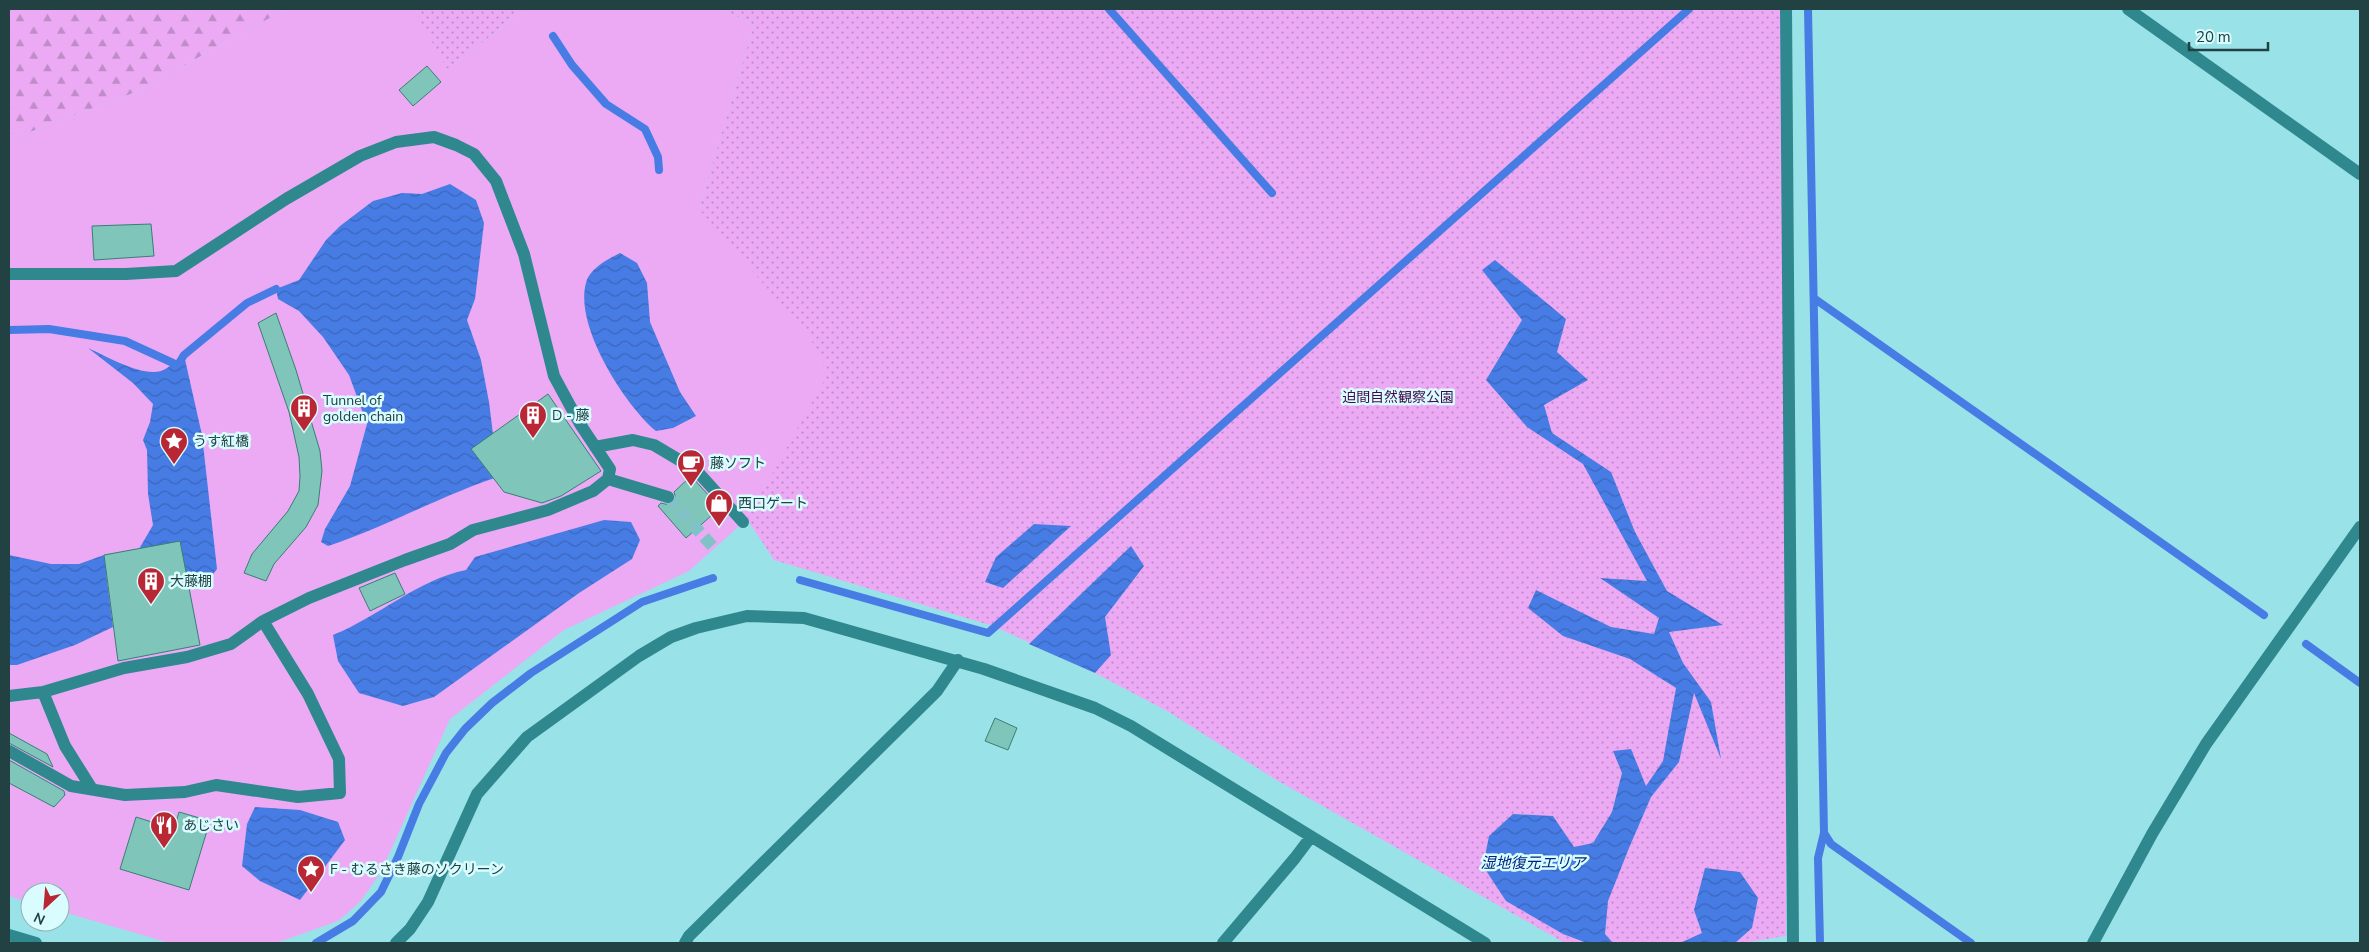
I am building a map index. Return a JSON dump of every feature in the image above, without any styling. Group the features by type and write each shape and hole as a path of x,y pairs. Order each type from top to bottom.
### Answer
{"street":[{"path":"1786,9 1793,943"},
{"path":"2128,9 2360,174"},
{"path":"9,274 50,272 126,274 176,271 286,199 360,156 396,142 434,136 456,144 474,154 496,181 524,254 554,376 595,447 610,469 608,479 593,491 548,510 473,530 450,544 404,560 309,598 263,621 231,644 187,657 124,668 43,692 9,696"},
{"path":"595,447 633,440 654,445 696,470 743,522"},
{"path":"608,479 668,497"},
{"path":"2093,943 2152,834 2201,753 2360,527"},
{"path":"400,942 428,902 478,794 527,737 639,656 670,637 747,616 804,618 958,660 1086,705 1131,726 1310,838 1485,943"},
{"path":"9,751 71,786 124,794 185,792 216,785 298,797 340,793 339,759 308,694 263,621"},
{"path":"685,943 689,936 937,691 958,660"},
{"path":"43,692 65,746 92,789"},
{"path":"1222,943 1296,858 1310,838"},
{"path":"9,935 36,943"}],"green space":[{"path":"9,9 286,9 136,92 9,140"},
{"path":"286,9 414,9 447,69 526,9 720,9 754,25 699,209 810,338 829,372 747,519 689,571 564,630 450,719 381,872 360,902 338,921 276,943 166,942 70,914 70,882 20,882 20,900 9,896 9,140 136,92"},
{"path":"404,9 526,9 447,69"},
{"name":"迫間自然観察公園","path":"720,9 1787,9 1786,936 1742,943 1565,943 1273,778 1167,711 1095,673 993,626 774,560 747,519 699,209 754,25"}],"water":[{"path":"450,184 476,200 484,223 475,299 467,320 481,360 489,402 496,458 507,474 461,490 373,529 328,546 321,542 325,529 350,486 367,424 349,375 323,337 299,311 278,299 276,289 299,280 326,240 340,226 373,201 402,193 422,194"},
{"path":"620,253 637,263 647,283 650,322 680,392 696,416 673,428 656,431 630,403 605,363 588,321 584,301 588,278 600,265"},
{"name":"湿地復元エリア","path":"1495,260 1566,319 1557,352 1588,380 1544,405 1552,433 1611,472 1635,532 1667,591 1723,625 1669,632 1683,663 1711,702 1721,759 1694,693 1679,762 1651,797 1608,901 1605,934 1613,943 1587,943 1563,934 1506,901 1483,866 1489,836 1513,814 1553,816 1574,847 1593,843 1612,812 1622,773 1613,751 1631,749 1646,786 1663,761 1676,688 1630,659 1563,636 1528,608 1536,590 1611,627 1654,634 1659,618 1600,578 1647,581 1583,464 1527,427 1486,380 1522,320 1482,270"},
{"path":"88,348 124,365 153,372 164,370 184,355 202,435 217,569 210,578 188,583 183,557 106,573 113,627 75,645 17,665 9,665 9,555 51,564 79,564 104,555 139,549 153,525 148,494 147,450 143,440 150,422 153,404 133,383"},
{"path":"604,520 631,522 640,540 632,559 579,593 434,697 403,706 359,693 338,661 333,635 366,619 432,581 466,570 475,557"},
{"path":"1034,524 1071,526 1003,588 985,582 996,557"},
{"path":"1131,546 1144,566 1105,617 1111,655 1095,673 1029,644"},
{"path":"255,807 300,810 338,822 345,840 300,900 260,881 242,866 247,824"},
{"path":"1705,868 1740,872 1758,898 1752,928 1735,943 1680,943 1702,933 1694,910"}],"building":[{"path":"427,66 441,82 413,106 399,90"},
{"path":"151,224 154,256 94,260 92,226"},
{"name":"Tunnel of golden chain","path":"276,313 296,370 320,451 322,471 318,505 306,527 274,564 266,581 244,573 252,554 288,511 299,491 300,476 299,457 289,412 258,323"},
{"name":"D - 藤","path":"548,394 601,471 561,496 542,503 504,492 471,449"},
{"path":"691,476 720,508 686,538 658,506 661,503 669,505 673,503 676,499 674,492"},
{"name":"大藤棚","path":"180,541 200,645 118,661 104,555"},
{"path":"395,573 405,594 370,611 359,588"},
{"path":"995,718 1017,728 1008,750 985,741"},
{"path":"9,733 47,754 53,767 9,743"},
{"path":"9,760 64,791 65,795 54,807 9,783"},
{"name":"あじさい","path":"179,812 210,821 189,890 120,869 136,817 174,829"}],"waterway":[{"path":"1109,9 1272,193"},
{"path":"800,580 988,633 1689,9"},
{"path":"1808,9 1824,833 1831,844 1971,943"},
{"path":"553,36 572,65 606,104 645,129 658,157 659,170"},
{"path":"179,363 184,355 247,303 276,289"},
{"path":"1815,299 2264,615"},
{"path":"9,330 49,329 125,341 173,363"},
{"path":"316,943 353,921 381,892 398,857 419,804 446,753 465,729 492,703 531,673 642,602 713,578"},
{"path":"2306,644 2360,683"},
{"path":"1820,943 1818,858 1824,833"}],"tunnel":[{"path":"668,497 714,548"}],"place":[{"name":"Tunnel of golden chain","path":"304,432"},
{"name":"D - 藤","path":"533,439"},
{"name":"うす紅橋","path":"174,465"},
{"name":"藤ソフト","path":"691,487"},
{"name":"西口ゲート","path":"719,527"},
{"name":"大藤棚","path":"151,605"},
{"name":"あじさい","path":"164,849"},
{"name":"F - むるさき藤のソクリーン","path":"311,893"}]}
